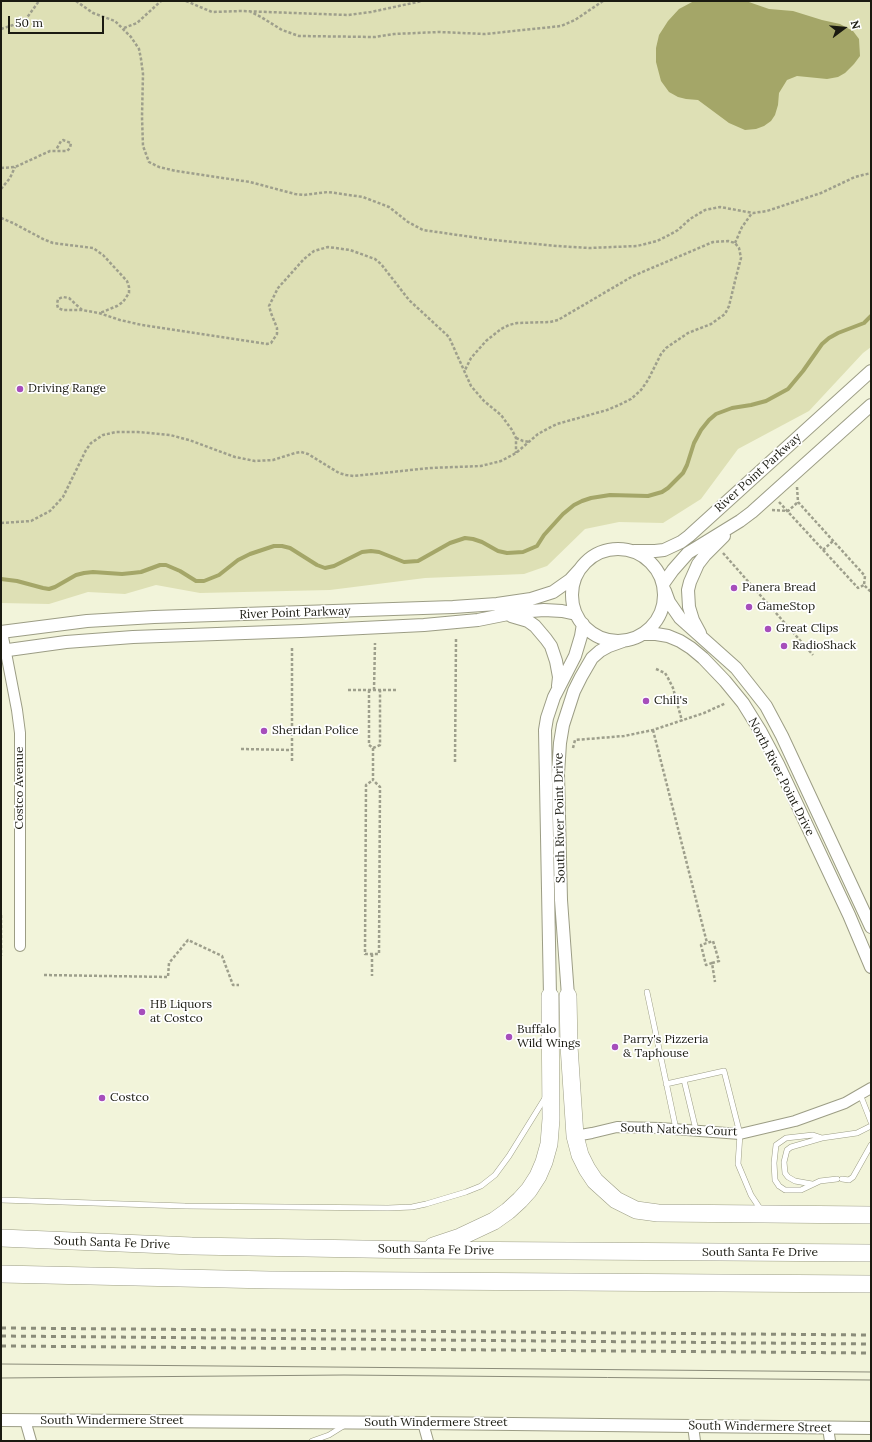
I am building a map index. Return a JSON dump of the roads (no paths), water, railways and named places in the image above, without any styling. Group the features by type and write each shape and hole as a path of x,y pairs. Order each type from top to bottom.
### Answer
{"highway":[{"path":"420,1250 460,1237 494,1221 508,1211 529,1190 538,1176 549,1144 551,1119 550,996"},
{"path":"568,996 569,1046 575,1136 580,1155 587,1169 595,1181 616,1200 631,1208 645,1212 658,1213 871,1215"},
{"name":"South Santa Fe Drive","path":"1,1238 192,1246 420,1250 871,1253"},
{"path":"1,1274 285,1280 871,1284"}],"street":[{"name":"River Point Parkway","path":"634,551 664,550 681,542 689,536 871,371"},
{"name":"River Point Parkway","path":"664,587 680,561 688,553 740,521 871,405"},
{"path":"706,640 695,625 690,611 688,599 690,582 693,573 705,556 740,521"},
{"path":"615,548 634,551 647,558 661,576 664,587 664,600 660,614 654,624 636,638 616,641 600,638 588,630 580,619 572,601 573,584 580,569 588,559 601,551 615,548"},
{"name":"River Point Parkway","path":"1,632 81,622 139,618 453,608 497,604 531,599 553,592 570,580 580,569"},
{"name":"North River Point Drive","path":"664,587 668,602 677,614 686,624 706,640 736,668 766,706 784,741 871,927"},
{"name":"River Point Parkway","path":"3,651 66,642 133,637 392,627 456,622 544,610 562,611 580,619"},
{"path":"504,615 528,621 535,626 546,639 551,646 557,665 559,677 558,689"},
{"name":"South River Point Drive","path":"550,996 544,742 547,718 558,689 575,656 581,636 580,619"},
{"name":"Costco Avenue","path":"1,632 3,651 17,710 20,733 20,946"},
{"name":"North River Point Drive","path":"642,634 668,636 691,648 725,681 743,703 778,764 849,915 871,967"},
{"name":"South River Point Drive","path":"568,996 561,892 558,774 560,743 574,692 592,658 609,646 623,641"},
{"name":"South Natches Court","path":"575,1136 617,1127 696,1130 740,1134 795,1121 844,1103 871,1088"},
{"name":"South Windermere Street","path":"1,1420 871,1428"},
{"path":"25,1420 31,1441"},
{"path":"423,1423 428,1441"},
{"path":"693,1426 695,1441"},
{"path":"828,1428 830,1441"}],"lane":[{"path":"647,992 676,1129"},
{"path":"666,1084 724,1071 740,1134 738,1164 751,1195 763,1215"},
{"path":"684,1080 696,1130"},
{"path":"1,1200 185,1206 401,1208 426,1204 481,1186 500,1170 544,1100 551,1082"},
{"path":"860,1094 871,1122"},
{"path":"812,1184 788,1177 785,1173 784,1162 787,1150 791,1147 822,1138 857,1133 871,1126"},
{"path":"822,1138 813,1135 786,1138 776,1145 774,1163 775,1180 779,1186 785,1190 801,1190 820,1181 839,1179 849,1180 853,1177 871,1144"},
{"path":"312,1441 329,1435 349,1422"}],"waterway":[{"path":"1,579 17,581 49,589 76,575 84,573 93,572 122,574 141,572 160,565 166,565 180,571 196,581 204,581 219,575 238,560 250,554 274,546 290,548 317,565 325,568 334,566 362,552 371,551 379,552 404,562 418,561 450,543 465,538 482,542 498,551 507,553 523,552 537,546 544,535 563,514 574,505 582,501 610,495 648,496 662,492 668,488 683,473 694,443 701,430 716,414 732,408 766,401 788,389 822,344 838,333 864,323 871,316"}],"tram line":[{"path":"1,1364 871,1372"},
{"path":"1,1378 344,1375 871,1380"}],"railway":[{"path":"1,1328 871,1335"},
{"path":"1,1336 871,1344"},
{"path":"1,1346 871,1353"}],"place":[{"name":"Driving Range","path":"20,389"},
{"name":"Panera Bread","path":"734,588"},
{"name":"GameStop","path":"749,607"},
{"name":"Great Clips","path":"768,629"},
{"name":"RadioShack","path":"784,646"},
{"name":"Chili's","path":"646,701"},
{"name":"Sheridan Police","path":"264,731"},
{"name":"HB Liquors at Costco","path":"142,1012"},
{"name":"Buffalo Wild Wings","path":"509,1037"},
{"name":"Parry's Pizzeria & Taphouse","path":"615,1047"},
{"name":"Costco","path":"102,1098"}]}
